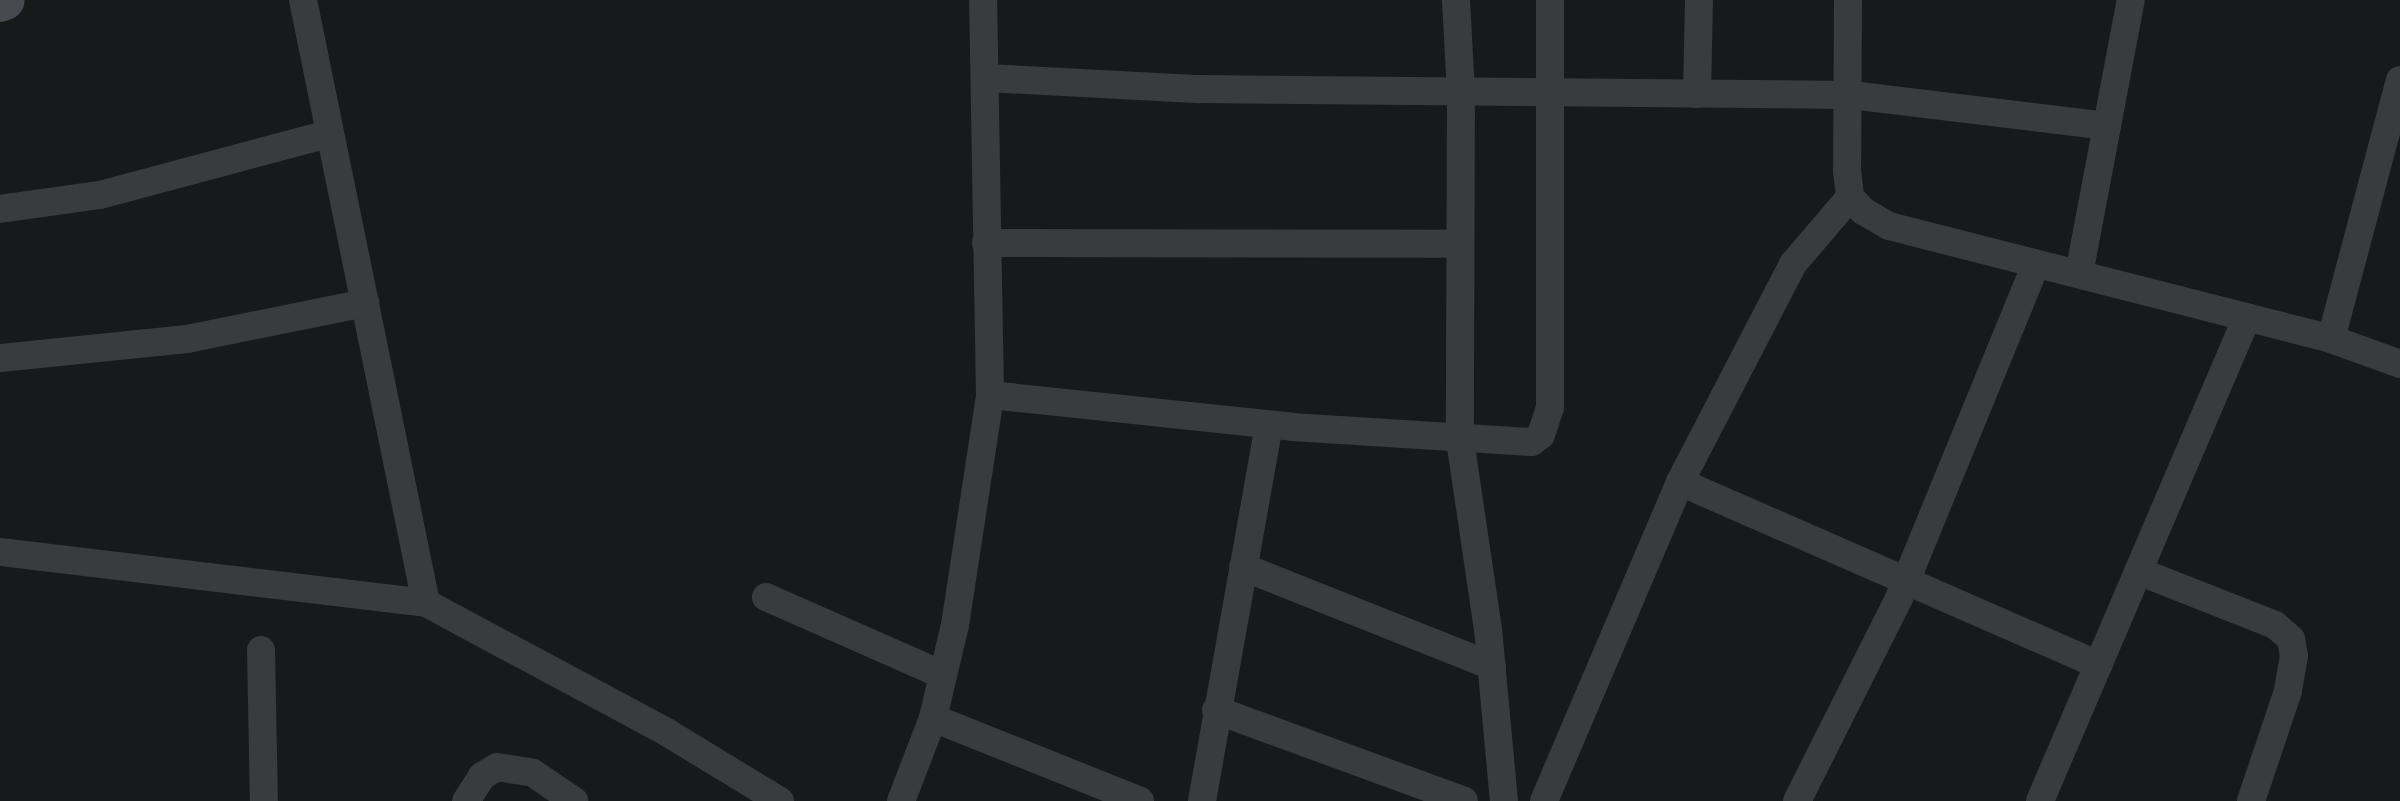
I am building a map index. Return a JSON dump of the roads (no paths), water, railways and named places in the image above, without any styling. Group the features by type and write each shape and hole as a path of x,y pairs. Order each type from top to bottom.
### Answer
{"street":[{"path":"303,0 327,134 426,603"},
{"path":"901,801 933,718 943,675 990,395 986,243 987,78 983,0"},
{"path":"1456,0 1461,92 1460,440 1492,666 1504,801"},
{"path":"990,395 1269,425 1460,440 1532,442 1546,424 1553,89 1550,0"},
{"path":"1697,94 1699,0"},
{"path":"1544,801 1680,482 1793,264 1850,197 1848,0"},
{"path":"2079,274 2131,0"},
{"path":"987,78 1200,89 1461,92 1553,89 1851,95 2107,126"},
{"path":"2331,339 2400,80"},
{"path":"0,209 100,195 327,134"},
{"path":"1850,197 1889,226 2331,339 2400,364"},
{"path":"986,243 1459,244"},
{"path":"1797,801 1906,581 2036,264"},
{"path":"0,358 187,339 365,303"},
{"path":"2040,801 2247,317"},
{"path":"1202,801 1269,425"},
{"path":"1680,482 2099,665"},
{"path":"0,552 426,603 668,733 780,801"},
{"path":"1243,567 1492,666"},
{"path":"2138,571 2275,625 2291,639 2294,656 2288,691 2251,801"},
{"path":"766,597 943,675"},
{"path":"261,650 264,801"},
{"path":"1216,710 1464,801"},
{"path":"933,718 1140,801"},
{"path":"466,801 482,776 497,767 533,773 574,801"}]}
